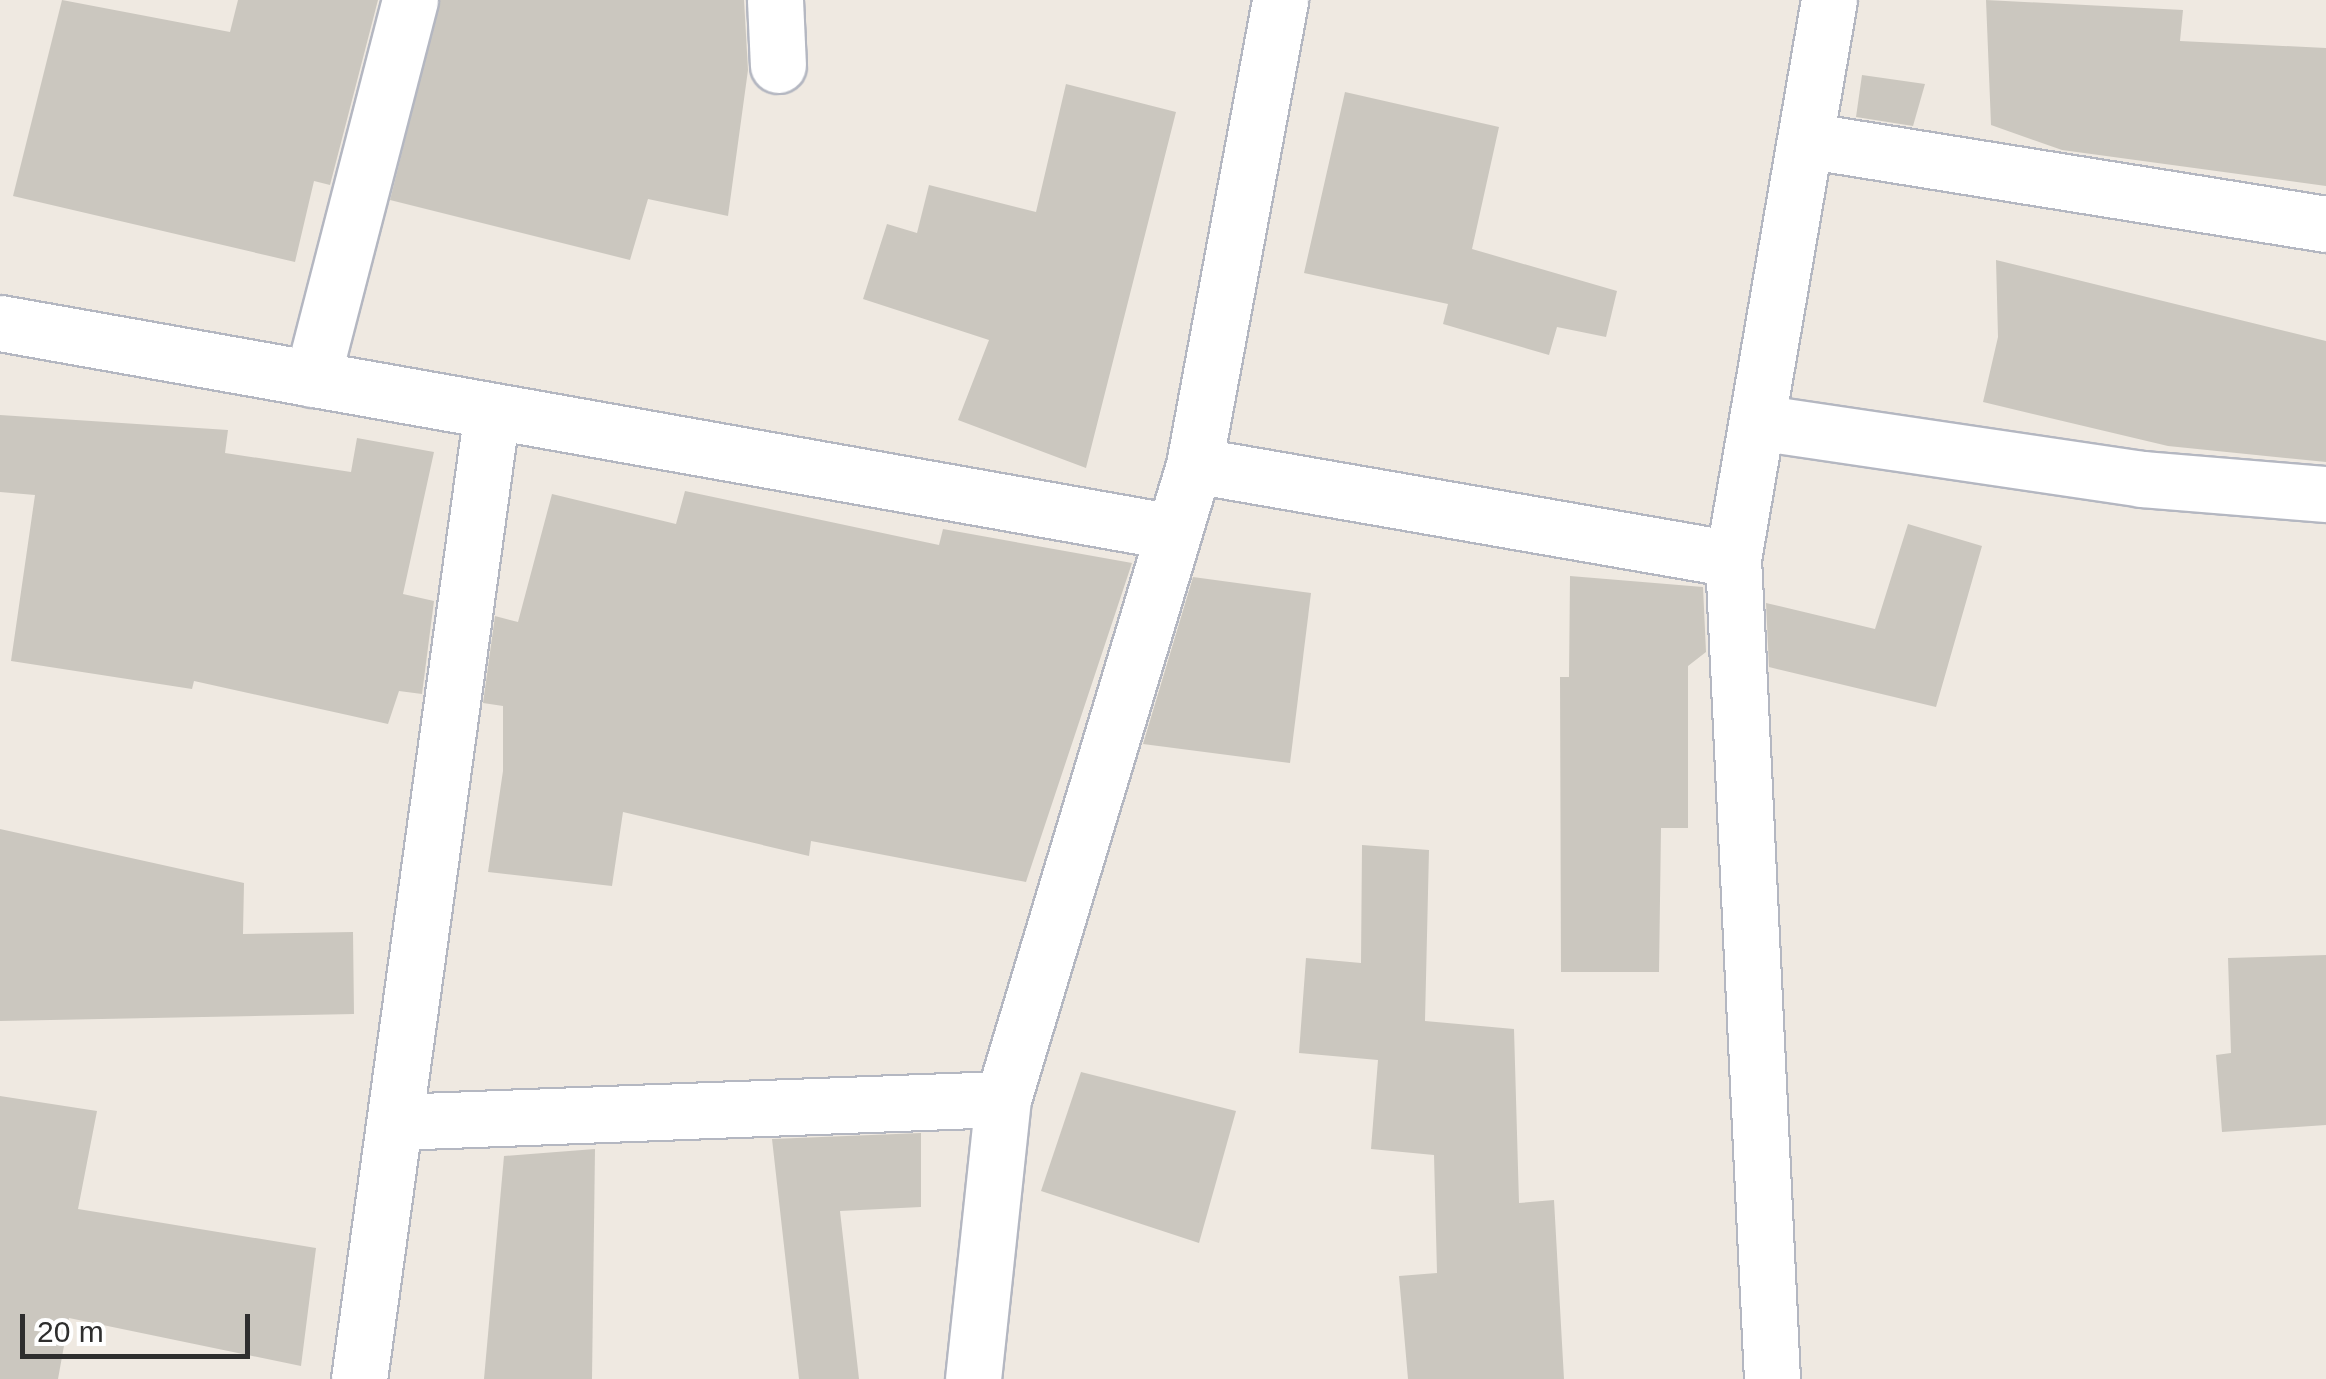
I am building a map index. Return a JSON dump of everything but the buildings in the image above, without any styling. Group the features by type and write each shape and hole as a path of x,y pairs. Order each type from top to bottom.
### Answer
{"street":[{"path":"312,379 410,0"},
{"path":"775,0 778,65"},
{"path":"973,1379 1002,1100 1194,465 1280,0"},
{"path":"1772,1379 1733,559 1829,0"},
{"path":"1805,140 2326,224"},
{"path":"0,323 1173,532"},
{"path":"359,1379 492,411"},
{"path":"1757,422 2142,478 2326,494"},
{"path":"1194,465 1733,559"},
{"path":"395,1122 1002,1100"}]}
